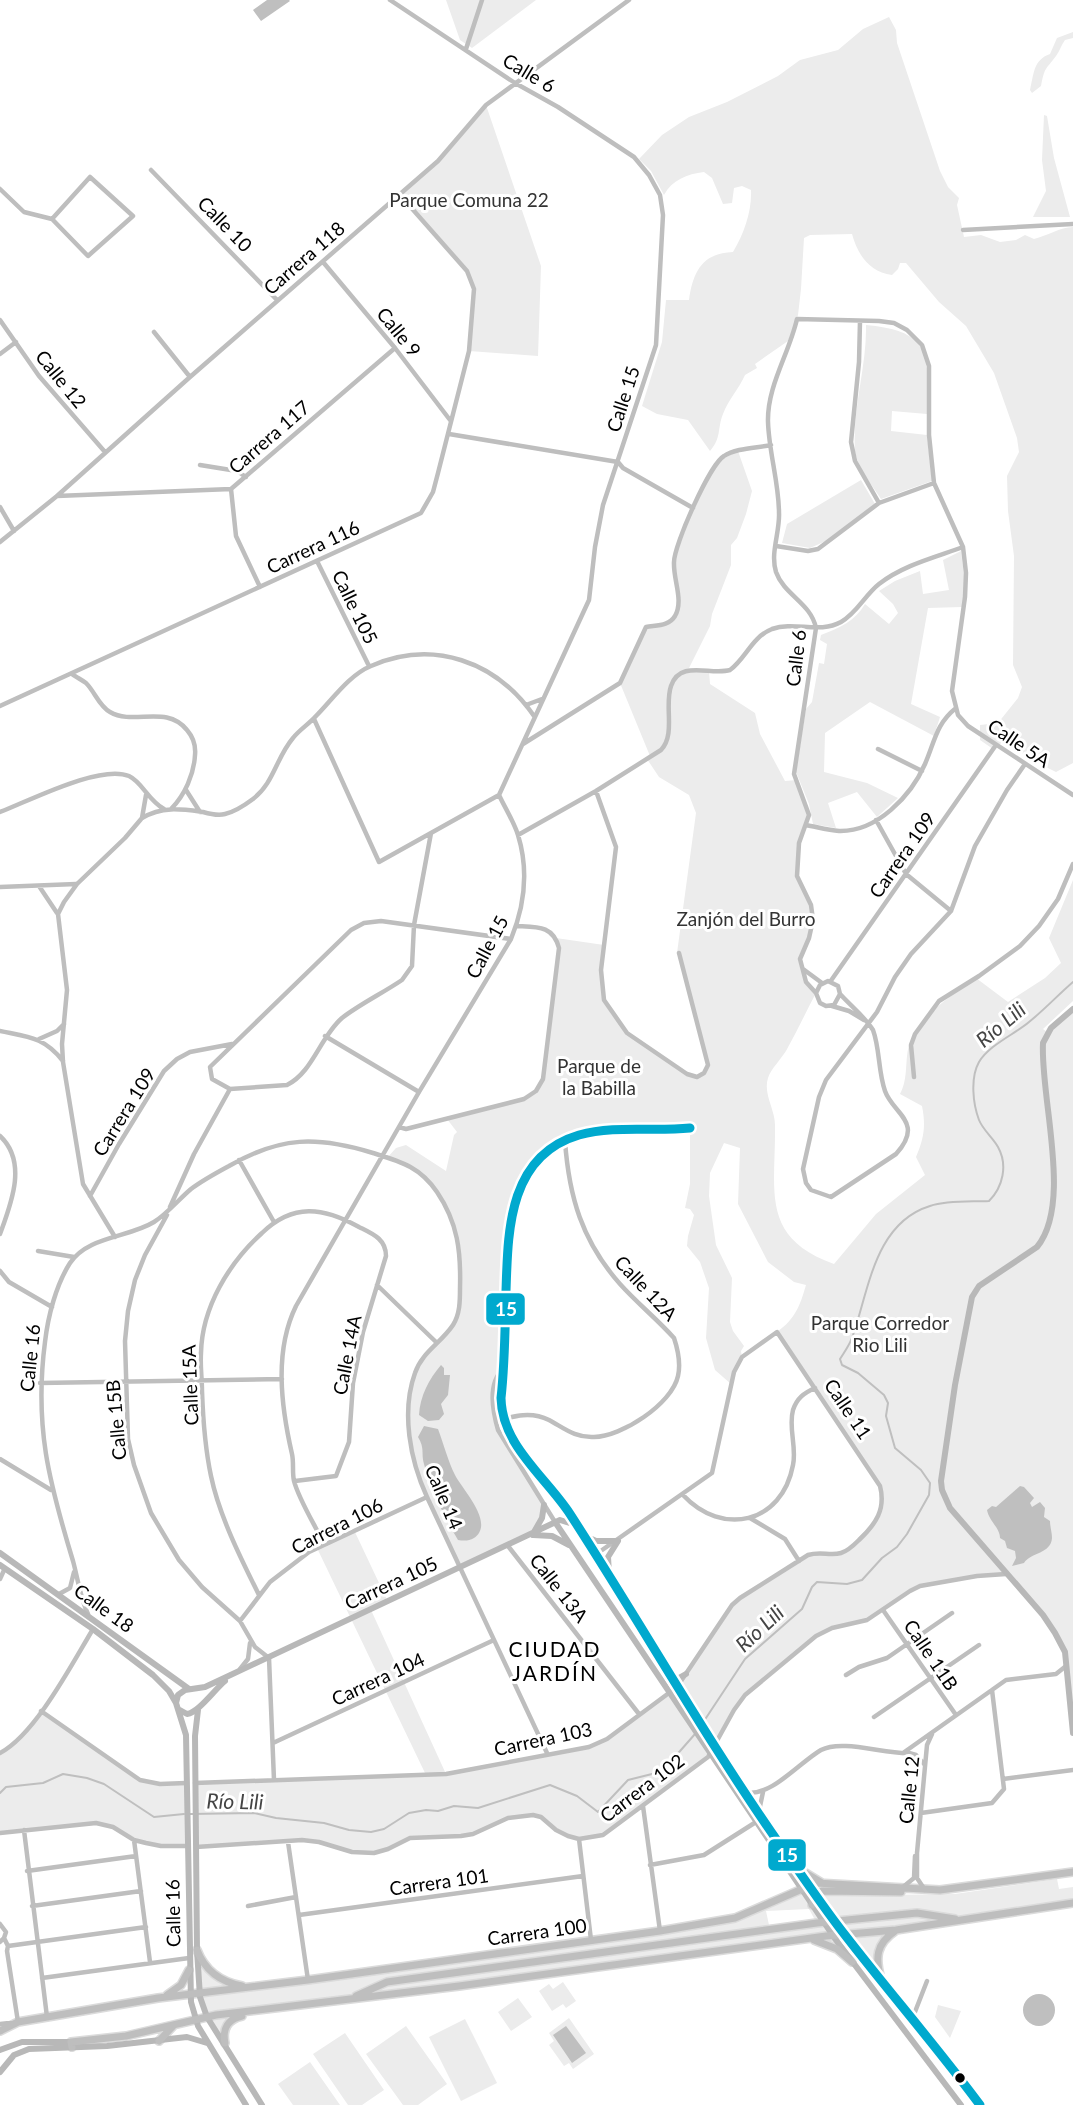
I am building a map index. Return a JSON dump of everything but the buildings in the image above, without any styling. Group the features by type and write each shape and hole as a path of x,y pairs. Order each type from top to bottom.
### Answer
{"main road":[{"path":"1073,1009 1051,1028 1043,1043 1055,1153 1052,1226 1037,1247 979,1286 972,1297 954,1385 941,1481 950,1508 1055,1633 1065,1652 1073,1733"},
{"path":"531,1535 540,1525 544,1504"},
{"path":"588,1543 582,1540 570,1522 555,1522 811,1905 961,2105"},
{"name":"Carrera 105","path":"191,1690 205,1687 269,1658 555,1522"},
{"path":"531,1535 552,1536 571,1546"},
{"path":"583,1535 596,1541 618,1541"},
{"path":"583,1535 691,1710 808,1885 844,1935 934,2043 980,2105"},
{"path":"610,1579 607,1570 608,1557 618,1541"},
{"name":"Calle 18","path":"0,1553 191,1690"},
{"path":"580,1558 595,1555"},
{"name":"Calle 18","path":"2,1567 93,1629 153,1675 169,1691 177,1705"},
{"name":"Carrera 105","path":"199,1708 214,1689 238,1672"},
{"path":"670,1676 680,1678 686,1674"},
{"path":"191,1690 200,1697 199,1708 187,1714 177,1705 178,1695 191,1690"},
{"name":"Calle 16","path":"177,1705 186,1735 190,1995 195,2020 246,2105"},
{"name":"Calle 16","path":"199,1708 195,1736 195,1826 200,1994 207,2017 262,2105"},
{"path":"792,1861 823,1883"},
{"name":"Carrera 100","path":"18,2022 158,1998 591,1941 735,1918 808,1885 823,1883 925,1890 956,1889 1073,1872"},
{"path":"811,1905 815,1894 822,1891 902,1892 915,1889"},
{"path":"0,2072 11,2058 22,2051 105,2040 207,2017 832,1935 896,1930 1073,1903"},
{"path":"352,1999 387,1982 823,1922 917,1913 963,1920"},
{"path":"881,1979 878,1950 886,1937 896,1930"},
{"path":"796,1940 828,1944 852,1962"},
{"path":"197,1950 205,1966 216,1976 228,1983 249,1988"},
{"path":"158,1998 176,1990 189,1970"},
{"path":"225,2043 224,2032 231,2020 269,2010"},
{"path":"0,2031 18,2022"},
{"path":"159,2041 175,2025"},
{"path":"1,2050 22,2042 71,2044 159,2041 187,2037 209,2044"},
{"path":"922,2053 934,2043"}],"street":[{"name":"Calle 6","path":"390,0 515,83 616,144 634,157 649,175"},
{"path":"466,49 482,0"},
{"name":"Carrera 118","path":"0,542 57,496 438,161 486,105 629,0"},
{"name":"Calle 10","path":"151,170 277,300"},
{"name":"Calle 15","path":"324,1544 295,1481 283,1416 284,1340 288,1323 419,1092 511,939 516,926 526,885 518,835 499,795 589,600 603,505 656,345 663,215 660,195 649,175"},
{"path":"0,189 24,212 52,219 89,256 133,216 90,177 52,219"},
{"name":"Carrera 116","path":"0,706 421,513 433,492 469,351 474,289 467,271 400,195"},
{"path":"962,230 1073,224"},
{"name":"Calle 9","path":"323,262 395,348 451,421"},
{"name":"Calle 6","path":"801,967 800,954 810,938 813,920 811,905 797,876 799,844 809,815 794,768 816,628 810,611 781,583 774,564 780,517 779,491 768,423 770,399 797,319 860,321"},
{"name":"Calle 12","path":"0,320 39,376 105,452"},
{"path":"806,825 840,831 862,827 898,803 912,788 922,771 941,722 956,708 952,691 966,573 963,547 934,483 929,435 929,366 922,345 907,330 894,323 860,321 851,442 855,461 879,503"},
{"path":"154,332 190,377"},
{"path":"0,354 16,342"},
{"name":"Carrera 117","path":"57,496 231,488 395,348"},
{"path":"449,434 618,462 623,468 693,508"},
{"path":"523,744 620,683 646,627 665,624 674,618 679,605 674,562 693,508 716,462 723,456 771,445"},
{"path":"200,465 237,471 246,477"},
{"path":"776,546 808,551 818,549 879,503 934,483"},
{"path":"231,488 236,536 260,587"},
{"path":"0,508 14,531"},
{"path":"518,835 596,791 666,746 670,687 681,673 693,670 727,672 738,663 752,643 771,629 835,625 850,616 872,590 889,576 963,547"},
{"name":"Calle 105","path":"317,561 369,666"},
{"path":"58,914 77,884 142,818 171,808 227,814 253,799 266,788 293,737 353,678 369,666 423,653 454,657 486,671 526,705 534,716"},
{"path":"85,668 85,682"},
{"path":"71,674 85,682 111,713 122,716 155,715 173,719 183,725 195,745 195,758 186,790 171,808"},
{"path":"526,705 542,699"},
{"name":"Calle 5A","path":"956,708 958,715 968,726 1073,795"},
{"path":"314,719 379,862 499,795"},
{"name":"Carrera 109","path":"830,982 996,744"},
{"path":"878,749 922,771"},
{"path":"801,967 822,983 830,982 838,986 841,994 867,1022 875,1036 885,1092 905,1119 907,1127 906,1138 897,1154 831,1197 811,1190 806,1183 803,1169 819,1097 836,1064 867,1022 877,1012 895,977 911,954 951,911 975,846 1007,790 1026,764"},
{"path":"0,811 76,781 118,773 131,777 140,784 146,794 164,809"},
{"path":"186,790 200,812"},
{"path":"596,791 616,847 601,970 604,1000 627,1033 687,1074 697,1077 704,1073 708,1065 679,953"},
{"path":"142,818 146,794"},
{"path":"876,820 906,874 951,911"},
{"path":"431,833 414,926 412,966 409,973 342,1018 325,1036 301,1075 295,1080 287,1084 230,1089 212,1079 210,1067 351,930 364,923 381,921 414,926 511,939"},
{"path":"914,1077 911,1045 915,1034 939,1001 1020,946 1039,926 1058,899 1073,864"},
{"path":"0,887 77,884"},
{"path":"38,885 58,914 67,990 63,1062 81,1175 90,1196 115,1237"},
{"path":"399,1127 406,1129 524,1099 536,1091 543,1079 559,948 556,938 549,930 542,927 516,926"},
{"path":"801,967 806,982 816,993 820,1003 849,1012 867,1022"},
{"path":"816,993 822,983"},
{"path":"832,1006 841,994"},
{"path":"39,1039 57,1031 64,1024"},
{"path":"0,1031 39,1039 55,1051 63,1062"},
{"path":"325,1036 419,1092"},
{"name":"Carrera 109","path":"90,1196 164,1071 190,1052 233,1044"},
{"path":"168,1212 194,1154 230,1089"},
{"path":"583,1535 568,1511 531,1465 503,1419 500,1398 510,1219 526,1176 540,1156 565,1140 604,1129 690,1128"},
{"path":"0,1136 14,1160 15,1181 11,1203 0,1234"},
{"name":"Calle 12A","path":"503,1419 517,1415 536,1416 573,1434 596,1437 607,1435 631,1425 653,1409 666,1398 678,1376 678,1349 674,1338 608,1270 588,1238 570,1189 565,1140"},
{"path":"38,1251 75,1257 93,1244 143,1227 168,1212 190,1190 239,1160 265,1148 296,1142 345,1145 383,1156"},
{"name":"Calle 14","path":"383,1156 414,1167 439,1195 455,1226 461,1259 458,1314 452,1327 426,1352 414,1376 409,1419 412,1456 427,1497 547,1753"},
{"path":"239,1160 274,1222"},
{"name":"Calle 15A","path":"259,1595 234,1542 211,1477 203,1414 203,1334 225,1275 246,1247 274,1222 303,1211 316,1211 346,1219"},
{"name":"Calle 15B","path":"168,1212 135,1280 125,1341 128,1439 151,1513 179,1560 202,1587 240,1621 254,1647 269,1658"},
{"name":"Calle 14A","path":"295,1481 336,1476 349,1442 353,1383 363,1332 386,1256 383,1243 377,1236 346,1219"},
{"name":"Calle 16","path":"75,1257 62,1279 52,1307 40,1383 43,1439 52,1491 88,1615"},
{"path":"0,1271 9,1282 52,1307"},
{"path":"377,1285 436,1342"},
{"name":"Calle 11","path":"683,1495 712,1473 734,1372 739,1361 748,1351 777,1332 880,1486 882,1506"},
{"path":"503,1369 497,1374 495,1384 493,1408 496,1421 502,1438 555,1522"},
{"path":"40,1383 282,1379"},
{"path":"595,1555 683,1495 694,1507 707,1515 737,1521 751,1518 766,1509 783,1493 794,1463 794,1409 801,1395 815,1388"},
{"path":"496,1421 503,1419"},
{"path":"0,1459 52,1491"},
{"name":"Carrera 106","path":"240,1621 259,1595 289,1566 324,1544 427,1497"},
{"name":"Carrera 103","path":"195,1783 446,1774 598,1743 677,1687 732,1605 817,1552 833,1554 848,1549 874,1524 882,1506"},
{"path":"751,1518 785,1539 799,1561"},
{"name":"Calle 13A","path":"508,1546 639,1714"},
{"path":"0,1579 2,1567"},
{"path":"59,1594 70,1588 75,1568"},
{"name":"Carrera 102","path":"579,1839 603,1835 710,1754 745,1695 816,1636 832,1628 867,1620 920,1586 1006,1574"},
{"name":"Calle 11B","path":"883,1610 956,1716"},
{"path":"846,1675 859,1667 887,1658 953,1613"},
{"path":"0,1754 23,1735 41,1711 93,1629"},
{"path":"238,1672 248,1659 249,1638"},
{"name":"Carrera 104","path":"273,1743 494,1640"},
{"path":"874,1717 979,1645"},
{"path":"269,1658 274,1780"},
{"path":"902,1753 1006,1680 1056,1674 1066,1666"},
{"path":"1056,1674 1068,1681"},
{"path":"921,1813 992,1803 1004,1789 992,1690"},
{"path":"41,1711 140,1780 160,1784 187,1783"},
{"name":"Calle 12","path":"902,1887 914,1878 927,1745 934,1731"},
{"path":"746,1792 764,1792 828,1748 916,1755 925,1765"},
{"path":"1003,1779 1073,1770"},
{"path":"759,1811 764,1792"},
{"path":"643,1805 660,1931"},
{"path":"196,1847 319,1842 352,1852 374,1853 410,1838 474,1834 508,1818 533,1815 541,1817 568,1836 579,1839 591,1941"},
{"path":"650,1866 704,1855 756,1822"},
{"path":"0,1833 96,1823 113,1827 134,1840 161,1846 187,1846"},
{"path":"24,1830 47,2017"},
{"path":"134,1840 150,1962"},
{"path":"288,1842 308,1980"},
{"name":"Calle 12","path":"917,1853 917,1878 925,1890"},
{"path":"27,1871 136,1856"},
{"name":"Carrera 101","path":"299,1915 583,1876"},
{"path":"32,1906 141,1891"},
{"path":"248,1906 296,1897"},
{"path":"0,1924 5,1929 2,1940 8,1946"},
{"path":"8,1946 146,1927"},
{"path":"8,1946 18,2022"},
{"path":"42,1978 189,1958"},
{"path":"913,2017 927,1981"},
{"name":"Carrera 100","path":"0,2024 18,2022"}],"green space":[{"path":"446,0 536,0 472,48 460,40"},
{"path":"889,17 896,30 897,43 940,171 948,187 959,198 957,205 964,237 981,235 1000,242 1016,240 1025,235 1034,239 1073,227 1073,763 1056,772 1004,741 993,749 980,740 980,725 998,723 1018,698 1022,687 1013,665 1014,556 1007,476 1019,452 1017,438 994,373 966,326 939,302 906,263 900,263 892,275 871,267 861,256 852,234 810,235 804,238 798,315 788,341 755,364 757,368 745,375 725,409 718,437 710,451 688,420 657,414 642,406 662,342 666,300 689,300 693,281 701,266 714,256 733,252 747,222 751,190 742,186 734,188 732,203 723,204 712,178 704,172 681,179 671,185 664,195 651,171 639,159 662,135 689,117 727,102 778,76 800,60 838,50 863,29"},
{"path":"1073,32 1073,38 1065,40 1046,69 1041,86 1032,93 1030,90 1037,64 1050,54 1057,38"},
{"name":"Parque Comuna 22","path":"486,105 541,266 538,356 469,351 474,289 467,271 400,195 438,161"},
{"path":"1044,115 1047,116 1054,158 1070,217 1033,217 1046,191 1042,160"},
{"path":"866,325 904,333 915,341 922,350 928,376 927,414 892,411 891,431 927,435 932,481 881,499 862,470 855,451"},
{"path":"738,451 752,491 737,538 731,545 731,565 710,626 688,670 709,671 710,684 755,713 760,734 785,781 797,780 809,815 799,843 797,876 811,905 812,929 800,954 803,976 816,993 786,1051 769,1075 767,1084 775,1125 774,1190 777,1209 793,1240 810,1253 834,1264 876,1214 925,1175 916,1157 924,1132 922,1106 900,1094 905,1082 910,1042 915,1032 948,998 976,978 1008,1002 1045,978 1061,963 1049,938 1073,880 1073,1001 1043,1029 1047,1032 1073,1009 1073,1733 1065,1652 1055,1633 1006,1574 977,1576 920,1586 867,1620 822,1632 745,1695 710,1754 603,1835 579,1839 568,1836 541,1817 521,1815 473,1834 410,1838 388,1849 364,1854 302,1840 196,1847 195,1783 425,1773 317,1548 354,1530 388,1602 371,1610 446,1774 589,1747 607,1739 677,1687 732,1605 808,1555 833,1554 848,1549 879,1516 880,1486 777,1332 796,1312 806,1285 794,1282 768,1262 738,1204 740,1148 724,1143 710,1173 709,1196 716,1245 732,1278 730,1322 744,1346 731,1384 715,1370 706,1338 709,1288 700,1262 687,1246 694,1215 690,1209 685,1208 690,1184 690,1129 630,1127 577,1136 550,1149 526,1176 510,1219 503,1369 496,1382 493,1400 500,1433 544,1505 536,1530 460,1568 415,1469 409,1418 411,1389 419,1363 452,1327 458,1314 461,1259 448,1210 421,1173 387,1158 396,1148 406,1145 446,1171 457,1132 447,1119 524,1099 536,1091 543,1079 559,958 556,938 604,945 602,995 611,1013 629,1034 687,1074 697,1077 704,1073 708,1065 677,953 696,813 689,795 659,777 647,759 650,756 620,683 646,627 665,624 674,618 679,605 674,562 693,508 716,462"},
{"path":"861,480 875,504 826,541 810,548 782,543 787,524"},
{"path":"961,551 965,583 962,607 928,608 911,704 940,717 934,736 870,702 825,733 824,772 867,783 898,798 877,817 857,792 828,803 836,828 813,824 809,804 796,772 806,709 812,702 819,663 824,664 827,644 820,640 821,635 846,623 857,615 865,604 889,624 898,613 879,591 920,571 923,594 949,590 943,560"},
{"path":"41,1711 140,1780 150,1783 186,1783 187,1846 146,1843 105,1824 0,1833 0,1753 15,1744"},
{"path":"1057,1879 1059,1889 1073,1887 1073,1903 896,1930 881,1943 881,1979 817,1896 955,1894"},
{"path":"800,1888 845,1955 807,1939 269,2010 231,2020 225,2043 204,2010 199,1956 209,1971 249,1988 735,1918","holes":["809,1909 815,1920 769,1925 766,1911"]},
{"path":"563,1982 576,2001 566,2008 563,2004 552,2011 539,1991 549,1984 553,1989"},
{"path":"518,1998 532,2017 511,2031 498,2012"},
{"path":"938,2005 961,2011 950,2038 935,2017"},
{"path":"569,2018 594,2054 573,2069 569,2063 564,2066 549,2045 554,2041 549,2033"},
{"path":"465,2019 497,2083 461,2101 429,2037"},
{"path":"406,2026 447,2084 418,2105 403,2105 366,2054"},
{"path":"345,2033 384,2090 362,2105 348,2105 313,2054"},
{"path":"310,2062 340,2105 293,2105 278,2084"}],"shaded area":[{"path":"267,0 290,1 261,21 253,10"},
{"path":"441,1365 444,1375 450,1375 448,1395 441,1404 444,1414 439,1420 428,1421 419,1415 421,1401 429,1382"},
{"path":"424,1426 438,1429 455,1475 479,1515 480,1532 472,1539 458,1540 434,1492 426,1473 418,1437"},
{"path":"1020,1486 1034,1498 1030,1503 1032,1507 1040,1502 1045,1508 1044,1517 1050,1521 1052,1538 1045,1550 1024,1563 1012,1566 1016,1558 1015,1551 1007,1548 1005,1541 1000,1538 987,1510 992,1506 996,1507"},
{"path":"1039,1994 1050,1999 1055,2010 1050,2021 1039,2026 1028,2021 1023,2010 1028,1999"},
{"path":"566,2026 586,2053 572,2063 553,2035"}],"waterway":[{"name":"Río Lili","path":"702,1724 745,1659 802,1609 812,1587 817,1582 847,1584 862,1580 882,1558 897,1547 929,1495 930,1483 921,1470 895,1448 886,1416 888,1403 884,1395 858,1373 842,1365 840,1359 852,1338 877,1260 897,1227 912,1215 937,1204 989,1201 998,1189 1003,1161 998,1147 977,1114 973,1091 976,1068 989,1050 1029,1022 1073,982"},
{"name":"Río Lili","path":"190,1814 254,1813 371,1832 384,1829 409,1813 438,1811 454,1806 478,1808 550,1785 577,1796 598,1812 628,1780 656,1773 666,1767 695,1734"},
{"name":"Río Lili","path":"0,1793 6,1787 43,1783 63,1774 104,1784 154,1817 184,1814"}],"transit line":[{"name":"15","path":"690,1128 620,1129 579,1135 556,1145 538,1160 525,1178 511,1221 508,1244 501,1398 503,1415 517,1446 570,1514 728,1767 783,1849 837,1924 980,2105"}],"district":[{"name":"CIUDAD JARDÍN","path":"555,1662"}],"park label":[{"name":"Zanjón del Burro","path":"746,919"},
{"name":"Parque de la Babilla","path":"599,1077"},
{"name":"Parque Corredor Rio Lili","path":"880,1334"}]}
